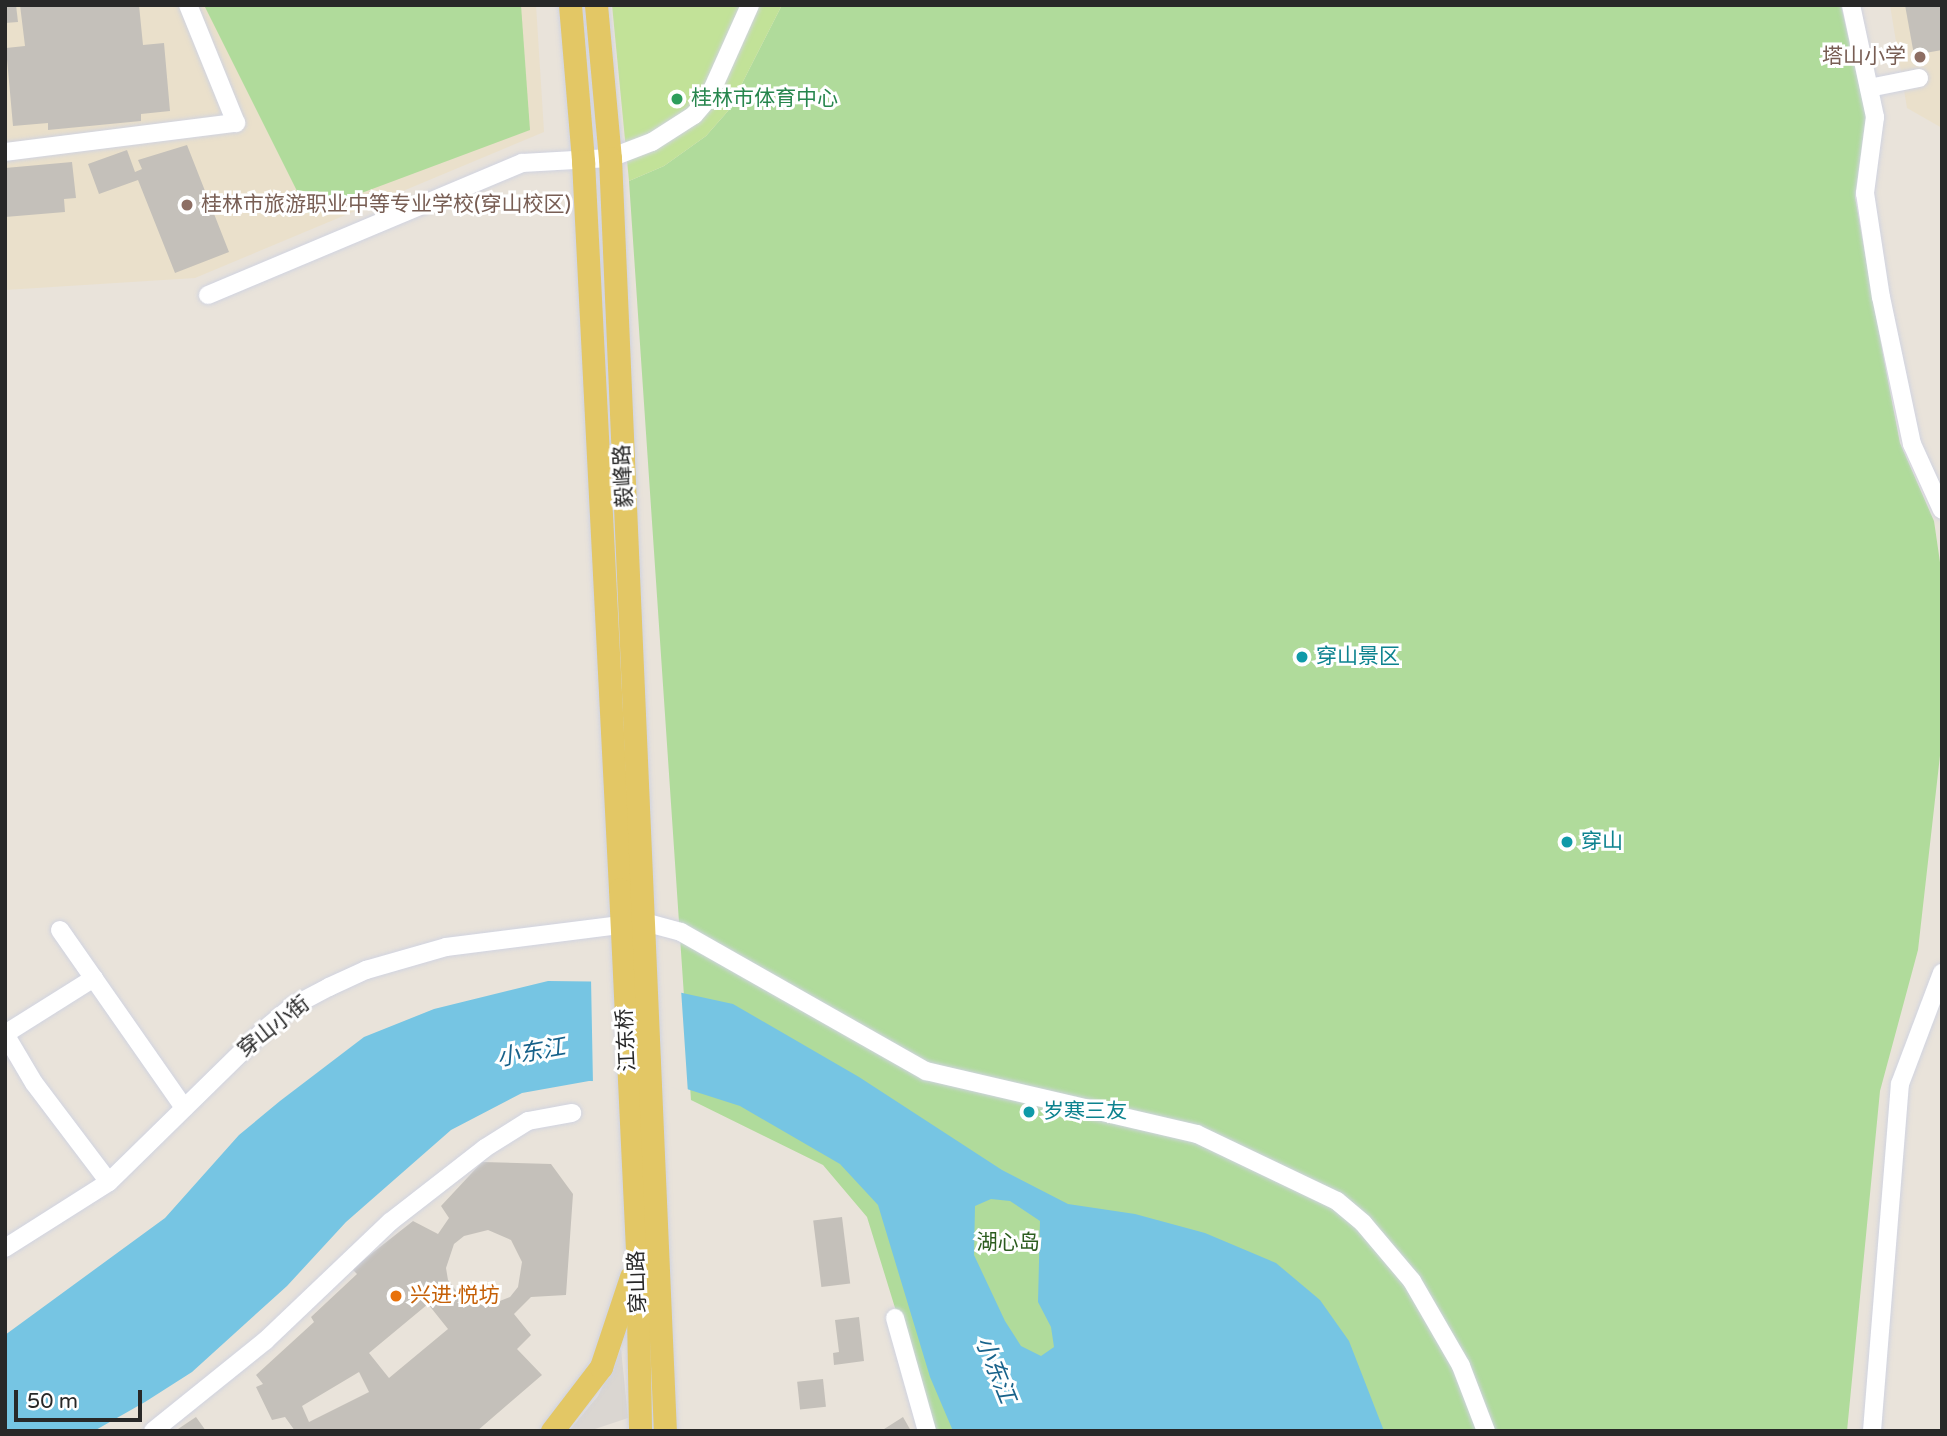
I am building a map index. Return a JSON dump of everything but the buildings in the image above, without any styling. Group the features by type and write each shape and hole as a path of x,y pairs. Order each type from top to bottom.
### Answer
{"main road":[{"name":"毅峰路","path":"570,5 583,161 633,922"},
{"name":"毅峰路","path":"596,5 610,158 633,947"},
{"name":"江东桥","path":"633,947 642,1133"},
{"name":"穿山路","path":"641,1431 637,1255 642,1133"},
{"name":"穿山路","path":"642,1133 664,1426"},
{"path":"552,1431 600,1367 637,1255"},
{"path":"641,1431 664,1426"}],"street":[{"path":"5,152 236,123 188,5"},
{"path":"208,295 522,163 610,158 652,142 694,115 724,71 750,5"},
{"path":"1852,5 1875,117 1865,193 1881,297 1912,444 1942,510"},
{"path":"1869,88 1919,78"},
{"path":"633,922 681,932 926,1071 1196,1134 1337,1202 1363,1223 1412,1281 1461,1366 1486,1431"},
{"name":"穿山小街","path":"5,1248 109,1182 293,1006 366,970 446,947 633,922"},
{"path":"60,930 184,1108"},
{"path":"1872,1431 1900,1084 1942,972"},
{"path":"94,978 5,1034 34,1083 109,1182"},
{"path":"153,1431 265,1341 390,1222 485,1148 528,1121 572,1113"},
{"path":"895,1318 927,1431"}],"shaded area":[{"name":"桂林市旅游职业中等专业学校(穿山校区)","path":"5,5 536,5 544,132 195,278 5,290"},
{"name":"塔山小学","path":"1890,5 1942,5 1942,128 1907,108"},
{"path":"621,1349 628,1418 589,1431 569,1431 598,1396"}],"green space":[{"path":"204,5 521,5 530,130 308,213"},
{"name":"桂林市体育中心","path":"612,5 782,5 728,111 706,136 664,166 629,181"},
{"name":"穿山景区","path":"782,5 1841,5 1866,116 1855,197 1900,443 1934,521 1942,576 1942,738 1918,950 1880,1091 1847,1431 933,1431 867,1217 823,1165 691,1100 629,181 664,166 706,136 728,111"}],"water":[{"name":"小东江","path":"548,981 632,982 733,1004 859,1077 1002,1170 1068,1204 1135,1214 1205,1233 1276,1263 1320,1300 1349,1341 1384,1431 953,1431 930,1377 878,1205 840,1164 740,1106 665,1082 589,1081 522,1093 451,1130 346,1222 287,1286 192,1372 145,1402 94,1431 5,1431 5,1335 165,1218 239,1135 364,1037 434,1009","holes":["991,1199 1010,1201 1040,1221 1038,1302 1051,1327 1054,1347 1041,1356 1021,1346 1005,1321 974,1255 975,1206"]}],"pier":[{"path":"591,978 632,979 681,989 688,1093 665,1085 593,1085"}],"place":[{"name":"塔山小学","path":"1920,57"},
{"name":"桂林市体育中心","path":"677,99"},
{"name":"桂林市旅游职业中等专业学校(穿山校区)","path":"187,205"},
{"name":"穿山景区","path":"1302,657"},
{"name":"穿山","path":"1567,842"},
{"name":"岁寒三友","path":"1029,1112"},
{"name":"兴进·悦坊","path":"396,1296"}],"park label":[{"name":"湖心岛","path":"1008,1243"}]}
